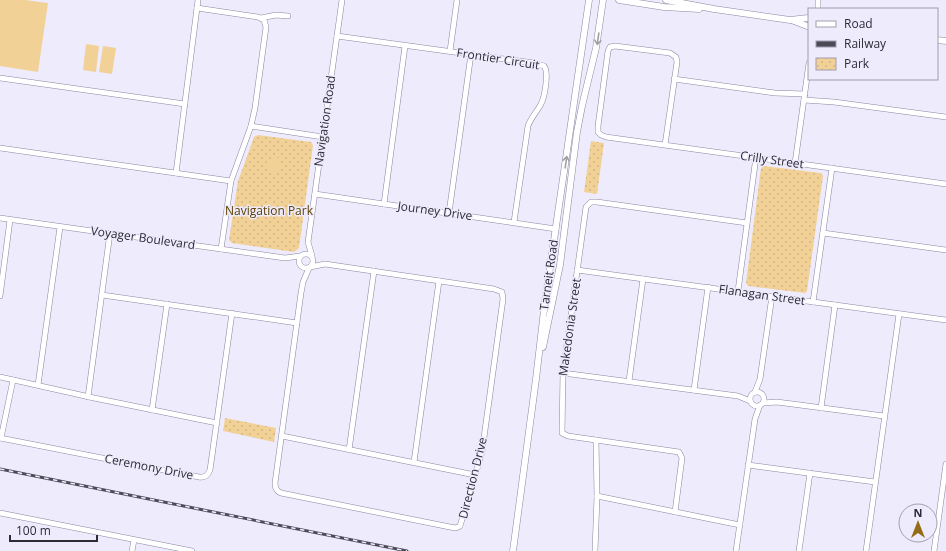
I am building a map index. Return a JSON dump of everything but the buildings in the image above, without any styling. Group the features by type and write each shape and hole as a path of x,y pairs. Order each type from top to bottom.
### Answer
{"street":[{"path":"176,173 198,0"},
{"name":"Navigation Road","path":"300,256 308,242 342,0"},
{"path":"450,51 457,0"},
{"name":"Tarneit Road","path":"513,551 545,302 589,0"},
{"path":"537,370 541,360 554,295 582,106 596,48 603,0"},
{"path":"619,0 681,3"},
{"path":"666,0 714,9 790,20 808,18 808,28 790,20"},
{"path":"197,8 261,18 276,15 288,16"},
{"path":"222,249 231,181 251,126 255,108 266,27 264,20 261,18"},
{"name":"Frontier Circuit","path":"337,36 539,63 544,66 547,70 542,102 532,117 527,129 514,222"},
{"path":"384,204 405,46"},
{"name":"Crilly Street","path":"674,80 677,60 673,54 615,46 610,47 608,51 598,126 599,134 606,137 946,184"},
{"path":"449,213 471,54"},
{"path":"795,163 808,70"},
{"path":"0,78 185,104"},
{"path":"665,145 674,80 946,117"},
{"path":"251,126 323,137"},
{"path":"0,148 231,181"},
{"path":"738,291 756,158"},
{"path":"563,241 560,230 556,229 562,224 567,186 574,159"},
{"path":"813,302 832,168"},
{"name":"Journey Drive","path":"315,194 556,229"},
{"name":"Makedonia Street","path":"675,512 682,458 679,452 568,436 562,433 563,373 586,207 591,202 597,202 747,223"},
{"name":"Voyager Boulevard","path":"0,218 286,258 300,256"},
{"path":"0,296 10,220"},
{"path":"38,385 60,227"},
{"path":"88,397 110,233"},
{"path":"823,233 946,250"},
{"name":"Navigation Road","path":"308,242 312,257"},
{"path":"303,282 298,262 300,256 306,253 326,264 439,281 414,462"},
{"path":"312,257 313,262 303,282 282,436 475,475"},
{"name":"Voyager Boulevard","path":"286,258 300,266"},
{"path":"300,266 305,268 326,264"},
{"name":"Flanagan Street","path":"577,270 946,320"},
{"path":"349,450 374,271"},
{"path":"628,381 643,279"},
{"name":"Direction Drive","path":"282,436 275,483 277,491 456,528 460,526 482,452 503,299 502,292 498,289 439,281"},
{"path":"694,390 708,287"},
{"path":"102,295 297,322"},
{"path":"736,551 755,418 762,404 763,395 760,380 772,296"},
{"path":"152,410 167,304"},
{"path":"821,408 835,305"},
{"name":"Ceremony Drive","path":"1,438 203,477 208,474 210,470 232,313"},
{"path":"866,551 899,314"},
{"path":"563,373 738,396 757,406 777,402 884,416"},
{"path":"0,377 88,397 217,423"},
{"path":"1,438 13,380"},
{"path":"755,418 752,403 753,393 760,380"},
{"path":"738,396 753,393 763,395 777,402"},
{"path":"595,551 597,496 596,440"},
{"path":"934,551 944,492 946,464"},
{"path":"748,465 875,482"},
{"path":"799,551 810,473"},
{"path":"597,496 740,525"},
{"path":"0,513 192,551"},
{"path":"132,551 134,540"}],"green space":[{"path":"0,0 25,0 48,3 38,72 0,66"},
{"path":"86,44 99,46 96,72 83,70"},
{"path":"103,46 116,48 112,74 99,72"},
{"name":"Navigation Park","path":"258,135 311,142 313,145 299,248 294,252 232,243 229,240 238,181 254,137"},
{"path":"591,141 604,143 597,194 584,192"},
{"path":"279,158 281,171 268,173 266,159"},
{"path":"764,166 821,173 823,176 807,291 805,293 748,286 746,283 761,168"},
{"path":"225,418 276,428 274,442 223,431"}],"railway":[{"path":"0,469 407,551"}]}
